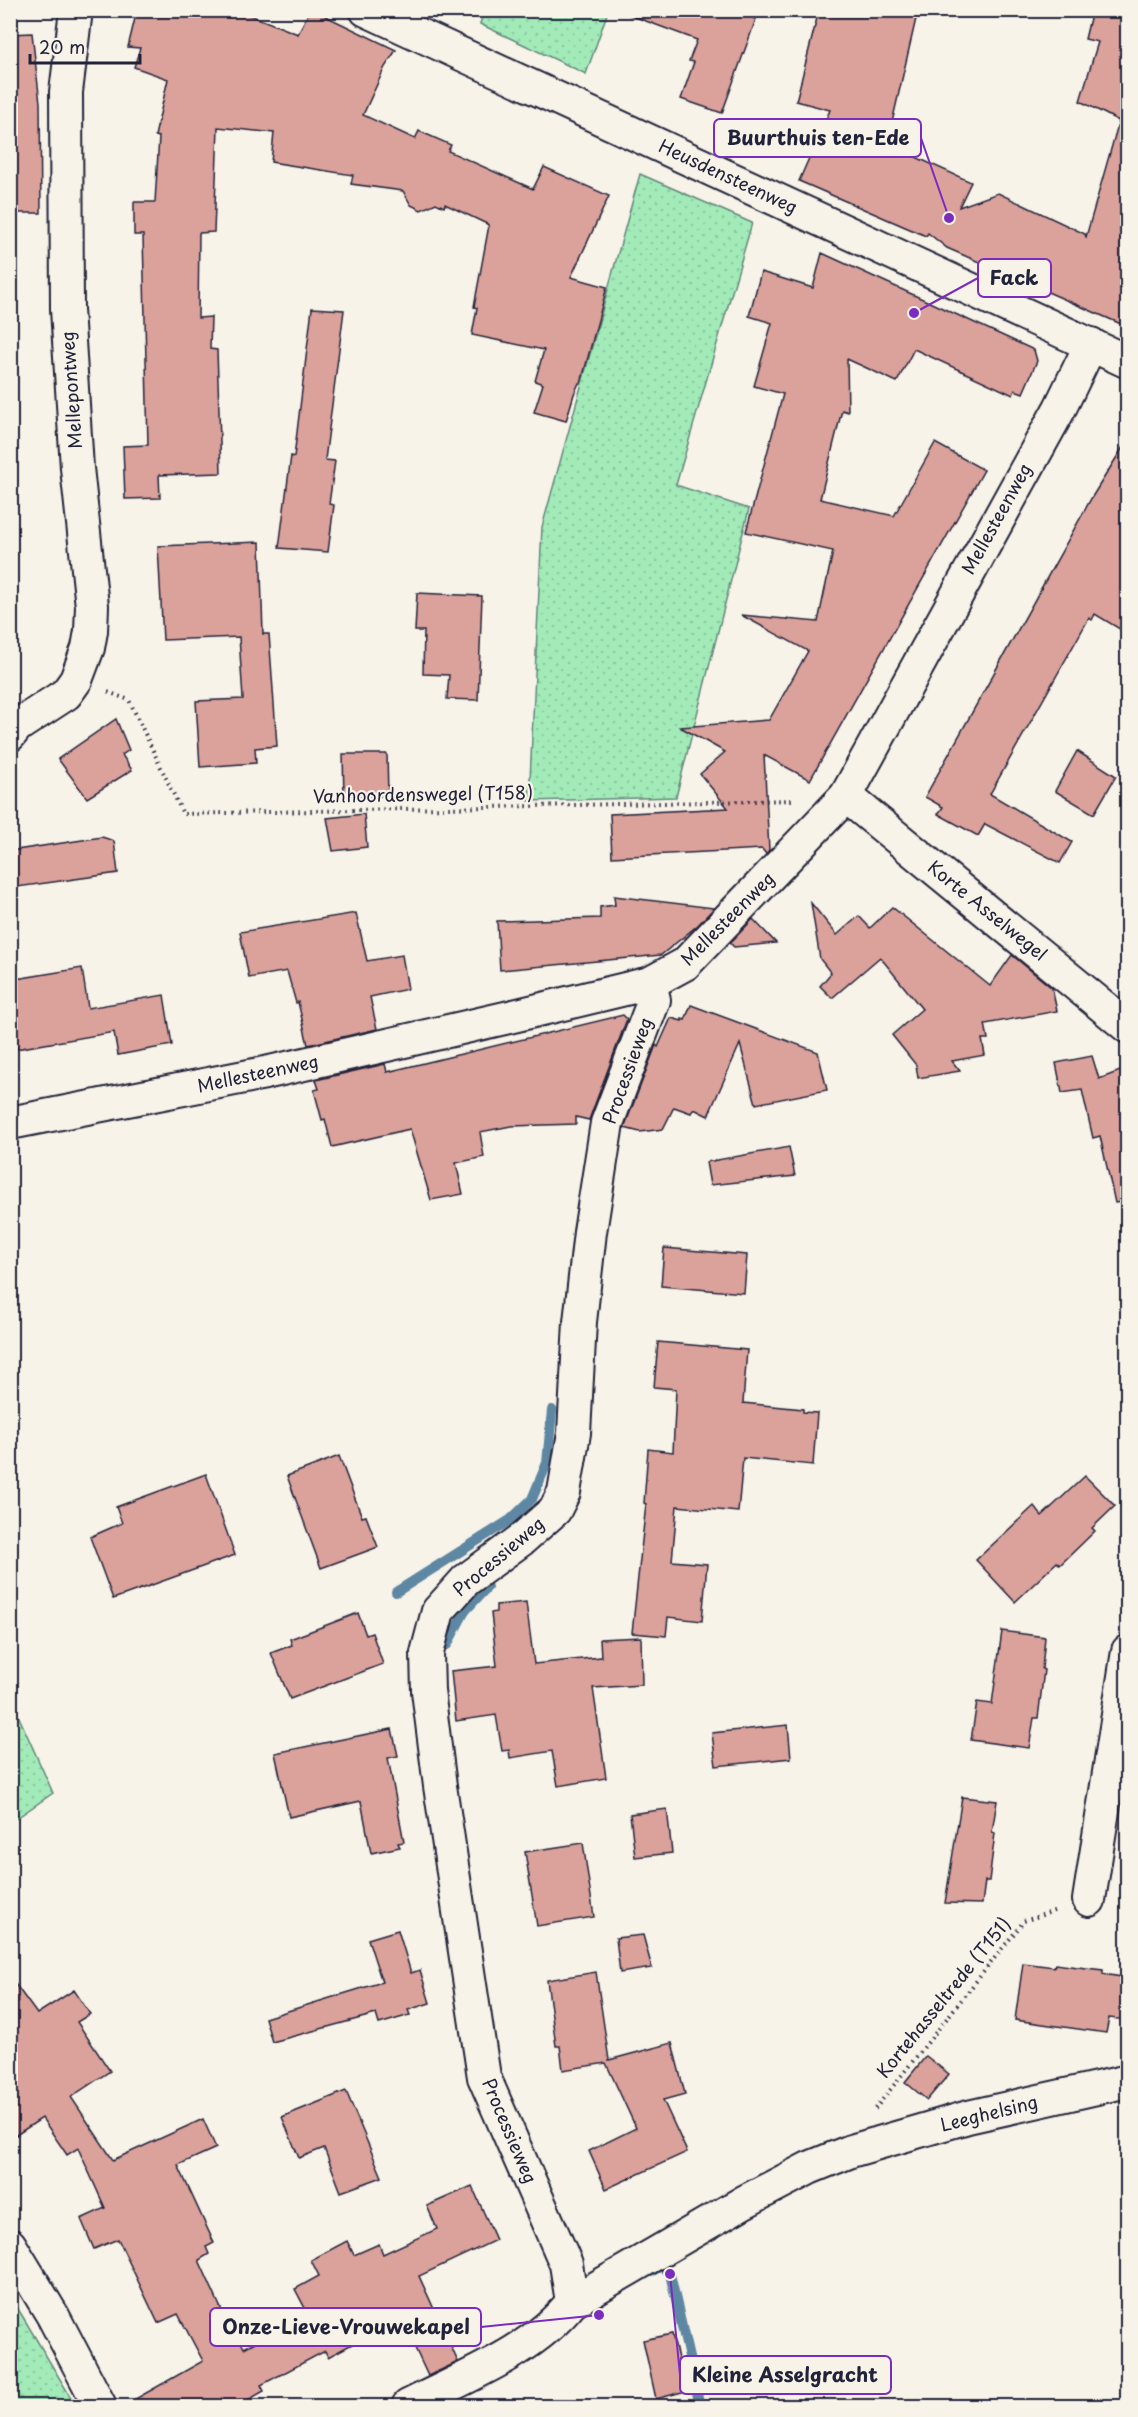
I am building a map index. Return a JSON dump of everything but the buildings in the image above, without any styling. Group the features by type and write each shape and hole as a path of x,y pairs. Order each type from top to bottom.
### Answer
{"street":[{"name":"Mellepontweg","path":"10,735 17,726 66,694 76,680 88,648 92,606 77,468 67,309 66,92 76,10"},
{"name":"Heusdensteenweg","path":"366,10 1128,362"},
{"name":"Mellesteenweg","path":"10,1123 265,1073 650,983 686,964 846,796 1060,408 1091,344"},
{"name":"Korte Asselwegel","path":"846,796 1128,1028"},
{"name":"Processieweg","path":"572,2302 566,2264 484,2077 440,1786 428,1692 427,1653 438,1611 466,1580 520,1540 555,1509 564,1492 574,1433 580,1322 590,1232 605,1133 654,1000 650,983"},
{"path":"1089,1899 1128,1651"},
{"name":"Leeghelsing","path":"851,2151 968,2117 1128,2081"},
{"path":"408,2406 536,2339 559,2319 572,2302 744,2202 809,2168 851,2151"},
{"path":"10,2245 52,2316 100,2406"}],"path":[{"name":"Vanhoordenswegel (T158)","path":"76,680 129,700 183,814 781,801 846,796"},
{"name":"Kortehasseltrede (T151)","path":"851,2151 879,2101 1024,1921 1089,1899"}],"green space":[{"path":"484,10 608,11 586,74 480,24"},
{"path":"640,174 752,223 676,485 749,509 676,797 529,801 542,527"},
{"path":"10,1697 53,1793 11,1822 10,1822"},
{"path":"11,2297 76,2406 11,2406"}],"waterway":[{"path":"396,1592 510,1520 532,1499 547,1463 552,1410"},
{"path":"447,1645 465,1611 487,1587"},
{"path":"651,2272 661,2266 670,2274 700,2406"}],"place":[{"name":"Buurthuis ten-Ede","path":"949,218"},
{"name":"Fack","path":"914,313"},
{"name":"Kleine Asselgracht","path":"670,2274"},
{"name":"Onze-Lieve-Vrouwekapel","path":"599,2315"}]}
